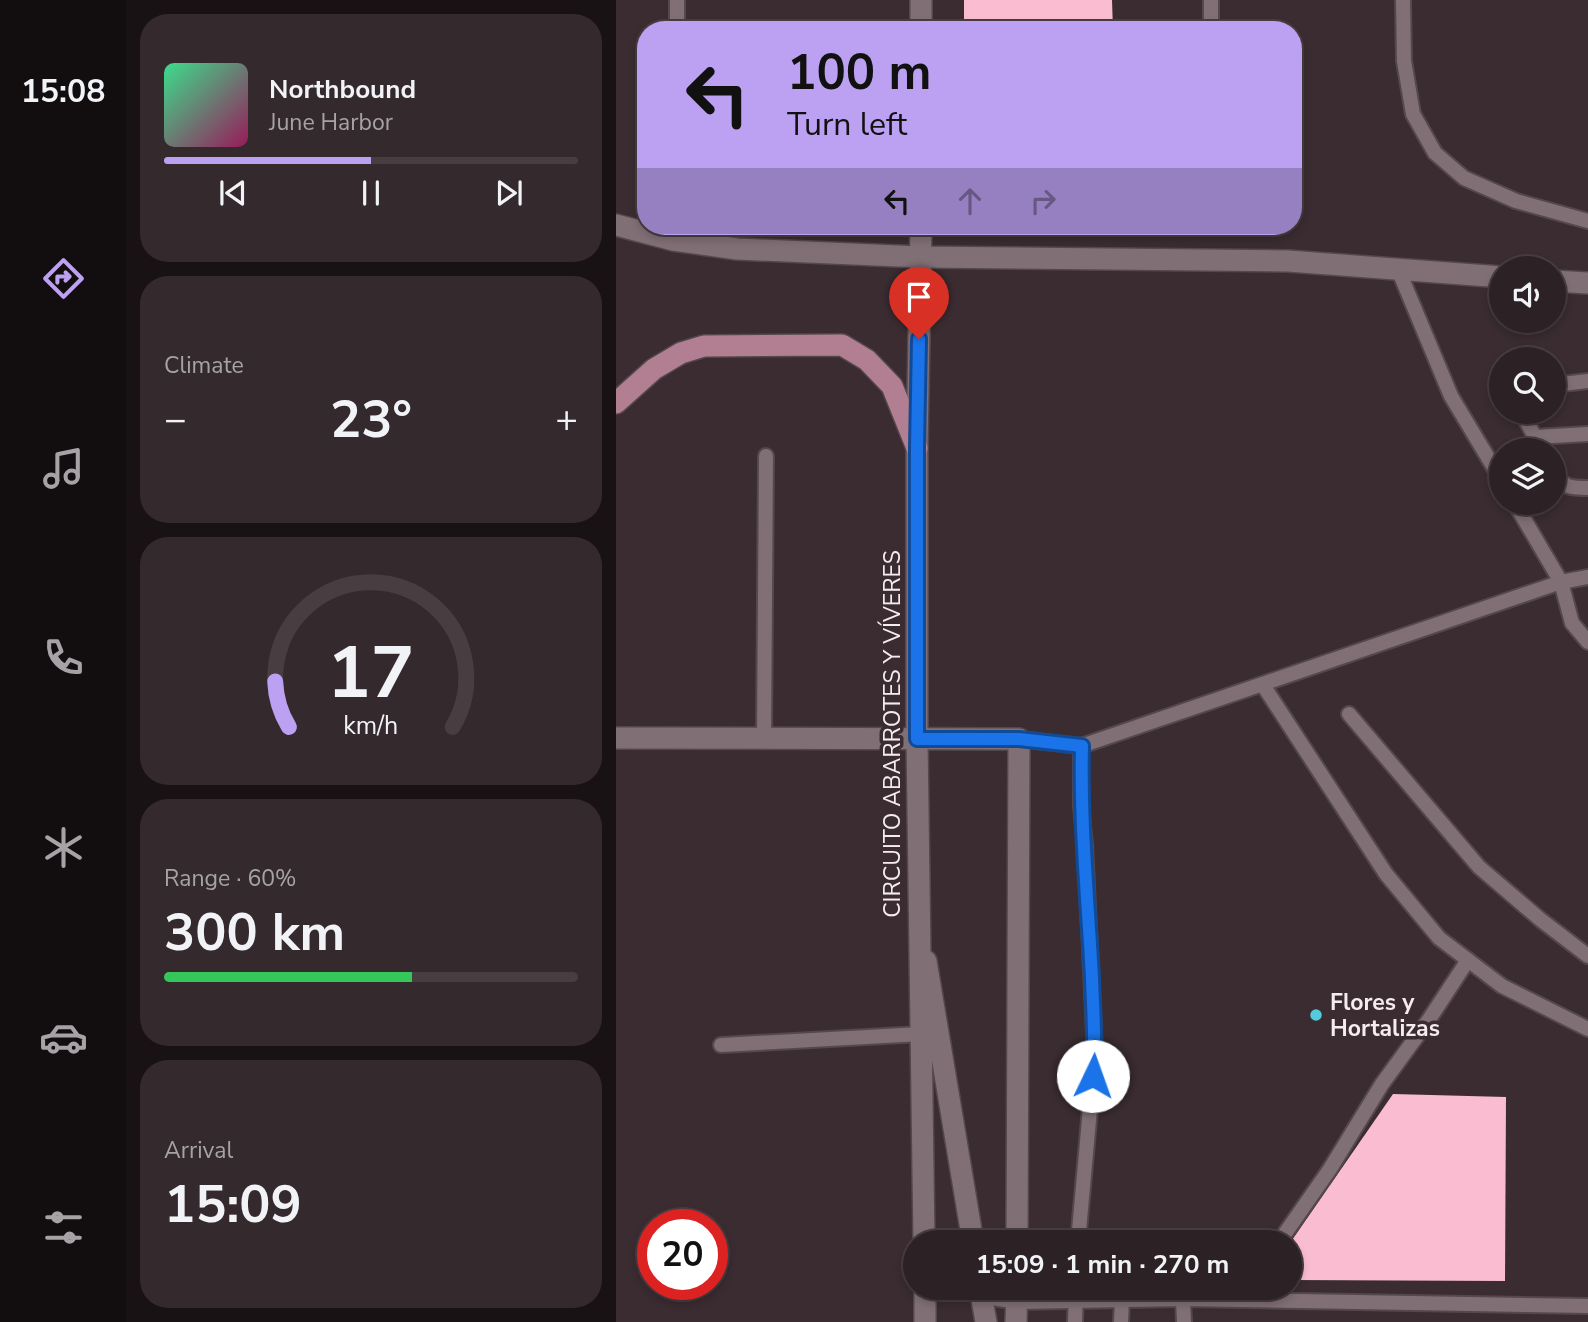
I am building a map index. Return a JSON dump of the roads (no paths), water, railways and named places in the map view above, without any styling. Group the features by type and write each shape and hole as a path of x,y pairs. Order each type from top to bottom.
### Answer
{"main road":[{"path":"616,403 654,369 681,354 704,346 842,345 867,360 892,386 917,448"}],"street":[{"path":"921,0 921,21"},
{"path":"616,225 637,231"},
{"path":"654,235 737,249 921,257 1288,261 1489,275"},
{"name":"CIRCUITO ABARROTES Y VÍVERES","path":"921,235 917,448 917,739 924,1230"},
{"path":"1566,282 1588,283"},
{"path":"616,738 1019,739 1017,1230"},
{"path":"920,924 971,1230"},
{"path":"925,1300 925,1322"},
{"path":"982,1300 986,1322"}],"lane":[{"path":"677,0 677,21"},
{"path":"1211,0 1211,21"},
{"path":"1403,0 1404,61 1413,114 1435,153 1464,178 1516,201 1588,221"},
{"path":"1398,268 1451,396 1489,459"},
{"path":"1566,384 1588,381"},
{"path":"1566,438 1588,434"},
{"path":"764,738 766,456"},
{"path":"1566,487 1588,488"},
{"path":"1522,515 1561,582 1572,623 1588,642"},
{"path":"1019,739 1082,746 1561,582 1588,577"},
{"path":"1263,685 1387,874 1439,938 1502,986 1588,1029"},
{"path":"1349,714 1479,867 1588,956"},
{"path":"1079,1230 1095,1053 1081,806 1082,746"},
{"path":"1287,1230 1330,1169 1382,1084 1468,960"},
{"path":"721,1045 921,1034"},
{"path":"1302,1296 1588,1306"},
{"path":"1017,1304 1043,1300"},
{"path":"1075,1322 1076,1300"},
{"path":"1121,1322 1122,1300"},
{"path":"1183,1300 1184,1322"},
{"path":"1548,1306 1548,1322"}],"place":[{"name":"Flores y Hortalizas","path":"1316,1015"}]}
